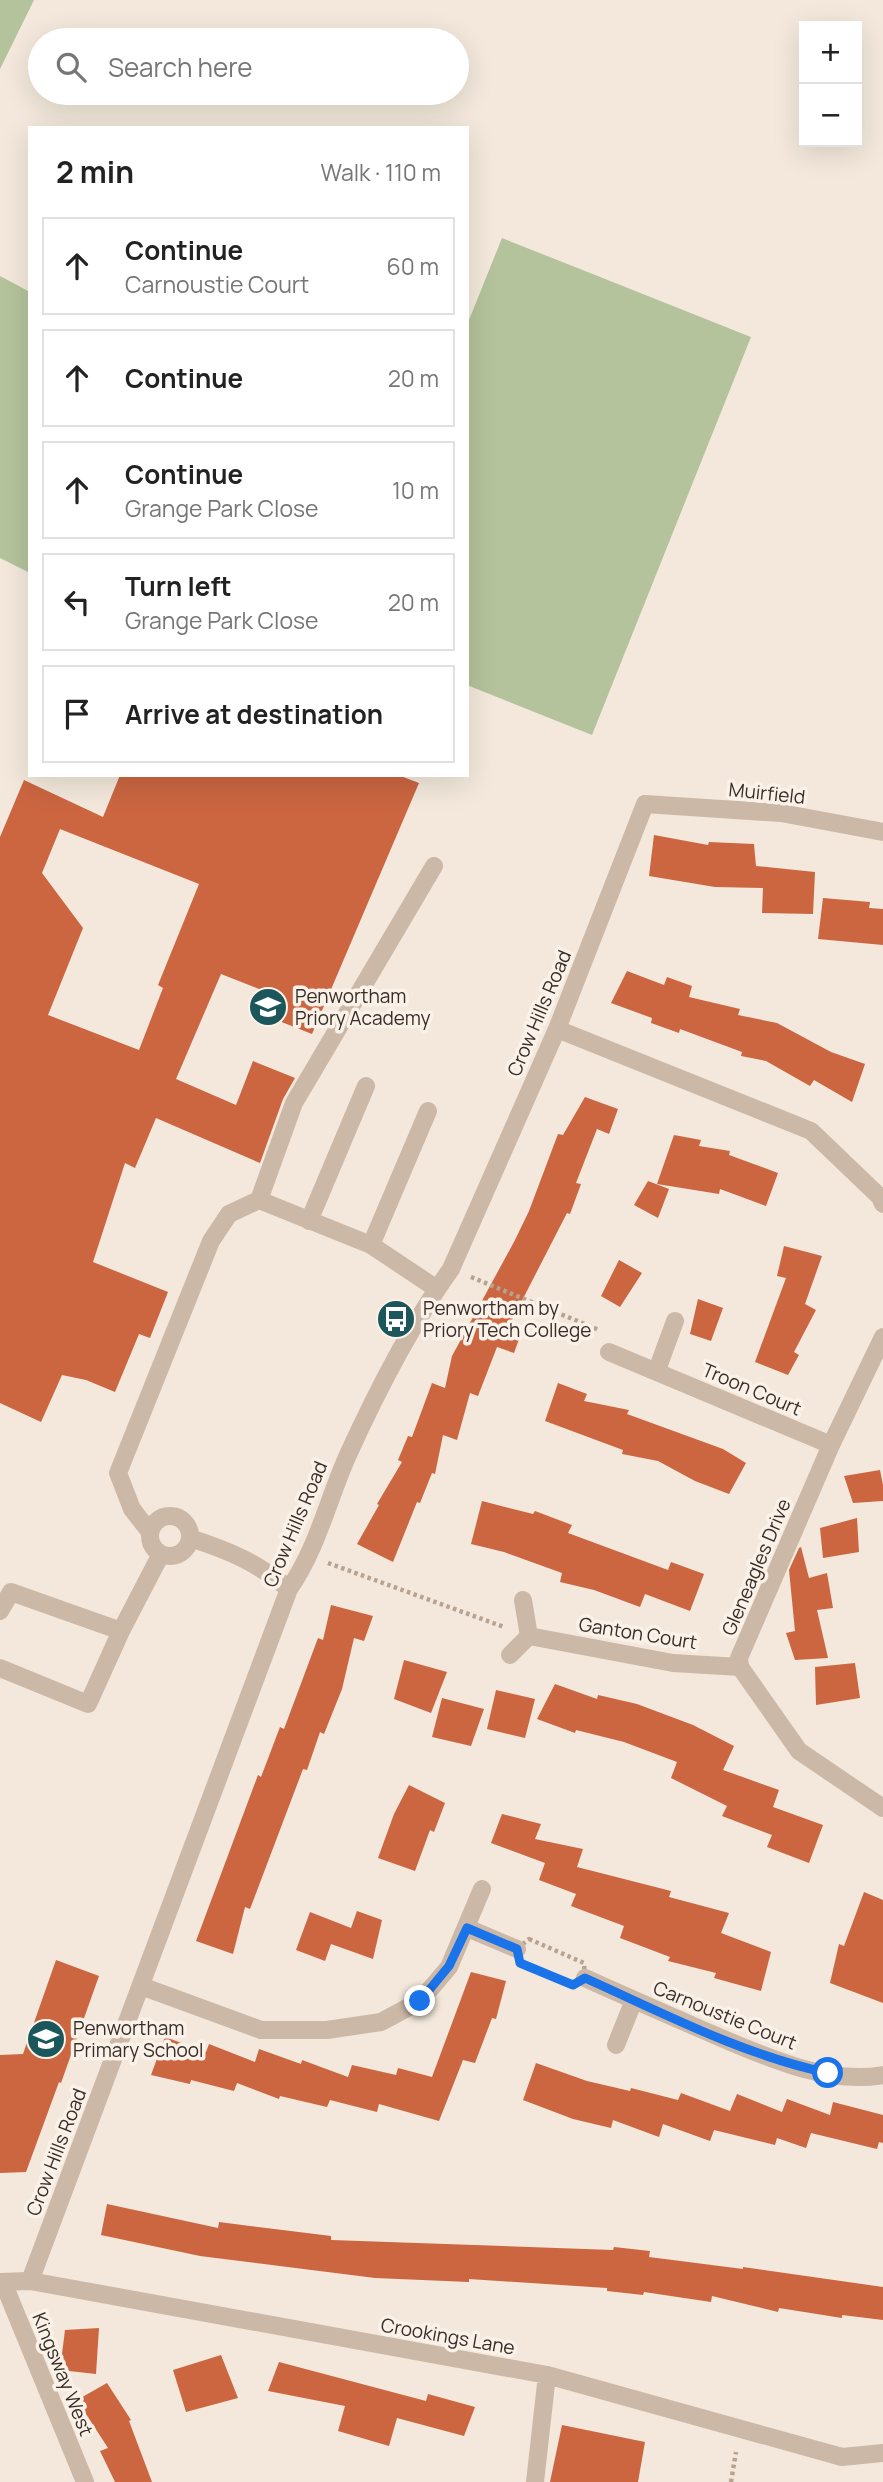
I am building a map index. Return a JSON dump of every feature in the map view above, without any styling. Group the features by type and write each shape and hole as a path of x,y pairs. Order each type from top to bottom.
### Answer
{"street":[{"name":"Muirfield","path":"645,804 781,813 883,832"},
{"name":"Crow Hills Road","path":"30,2281 289,1589 303,1569 347,1457 390,1371 451,1269 557,1029 645,804"},
{"path":"150,1532 157,1520 177,1517 187,1525 190,1538 180,1553 174,1556 161,1554 152,1545 150,1532 132,1509 118,1473 211,1241 229,1214 258,1200 294,1103 434,866"},
{"path":"557,1029 811,1131 880,1196 883,1204"},
{"path":"309,1221 366,1086"},
{"path":"371,1245 428,1111"},
{"path":"258,1200 371,1245 437,1289"},
{"path":"657,1370 675,1321"},
{"name":"Gleneagles Drive","path":"883,1337 831,1446 739,1658 740,1667 799,1751 883,1808"},
{"name":"Troon Court","path":"609,1352 657,1370 831,1446"},
{"path":"190,1538 223,1548 261,1567 289,1589"},
{"path":"0,1668 88,1704 121,1631 161,1554"},
{"path":"0,1611 11,1592 121,1631"},
{"path":"510,1655 529,1636 523,1601"},
{"name":"Ganton Court","path":"529,1636 673,1663 740,1667"},
{"path":"141,1986 261,2030 327,2030 381,2022 420,2001 449,1966 482,1889"},
{"path":"467,1928 517,1949"},
{"name":"Carnoustie Court","path":"585,1978 789,2065 869,2078 883,2075"},
{"name":"Carnoustie Court","path":"616,2045 634,2000"},
{"name":"Crookings Lane","path":"1,2282 30,2281 547,2375 842,2457 883,2454"},
{"name":"Kingsway West","path":"1,2282 85,2482"},
{"path":"536,2482 547,2375"}],"path":[{"path":"451,1269 612,1336 609,1352"},
{"path":"308,1556 529,1636"},
{"path":"529,1939 584,1963 585,1978 573,1985 520,1963 517,1949 529,1939"},
{"path":"731,2482 739,2429"}],"green space":[{"path":"0,0 34,0 0,69"},
{"path":"502,238 751,337 592,735 469,686 469,320"},
{"path":"0,276 28,291 28,572 0,558"}],"building":[{"path":"119,777 403,777 419,783 312,1034 274,1019 282,998 221,974 176,1079 236,1105 253,1061 295,1078 283,1099 260,1163 156,1118 135,1168 125,1163 93,1262 168,1292 150,1338 139,1334 115,1392 86,1380 62,1375 41,1422 0,1403 0,837 24,780 103,817","holes":["60,829 199,884 158,985 163,988 139,1050 48,1015 83,928 42,873"]},
{"path":"654,835 708,845 709,842 754,844 756,866 815,872 813,914 762,913 763,888 715,887 649,876"},
{"path":"823,898 870,902 869,908 883,909 883,945 818,939"},
{"path":"627,971 664,985 667,977 692,986 689,997 740,1009 738,1015 777,1023 831,1052 865,1064 852,1102 814,1080 810,1086 766,1061 741,1056 742,1052 680,1029 679,1033 651,1023 652,1018 611,1003"},
{"path":"585,1097 618,1109 609,1134 597,1129 576,1183 581,1184 570,1214 567,1213 511,1322 523,1328 514,1353 497,1347 478,1396 470,1393 457,1440 443,1435 435,1474 432,1473 420,1503 417,1502 393,1562 357,1544 402,1462 398,1460 408,1436 412,1437 432,1383 445,1388 452,1356 529,1211 558,1134 563,1135"},
{"path":"674,1135 701,1140 699,1146 730,1151 729,1155 778,1173 766,1206 720,1189 719,1194 657,1184"},
{"path":"648,1181 669,1189 658,1218 634,1205"},
{"path":"784,1246 822,1256 805,1304 816,1310 794,1352 799,1355 788,1375 755,1362 786,1278 777,1276"},
{"path":"619,1260 642,1273 620,1307 601,1296"},
{"path":"698,1299 723,1308 711,1341 690,1334"},
{"path":"558,1383 587,1394 584,1401 629,1410 627,1414 723,1449 746,1463 729,1494 695,1481 658,1461 622,1454 623,1450 545,1421"},
{"path":"880,1470 883,1501 853,1503 844,1476"},
{"path":"482,1501 533,1514 535,1511 572,1525 568,1533 668,1570 671,1562 704,1574 690,1611 645,1594 640,1607 594,1590 560,1582 562,1573 504,1552 471,1544"},
{"path":"857,1518 859,1552 823,1558 820,1528"},
{"path":"801,1547 809,1578 827,1573 833,1608 817,1610 828,1658 795,1660 786,1633 795,1631 789,1570"},
{"path":"331,1605 373,1616 364,1641 354,1638 342,1689 324,1734 320,1732 307,1770 303,1769 250,1909 245,1907 233,1954 196,1941 258,1775 261,1777 280,1727 284,1729 318,1638 323,1640"},
{"path":"404,1660 447,1672 431,1713 394,1699"},
{"path":"855,1663 860,1698 816,1705 815,1667"},
{"path":"555,1684 597,1699 598,1695 637,1704 693,1725 734,1746 723,1770 779,1790 773,1807 823,1825 809,1863 767,1847 772,1835 722,1816 727,1806 671,1778 677,1762 624,1742 576,1730 575,1733 537,1719"},
{"path":"496,1690 535,1699 525,1738 487,1729"},
{"path":"442,1698 484,1709 471,1746 432,1737"},
{"path":"409,1785 445,1803 434,1832 430,1830 415,1871 378,1858 394,1814"},
{"path":"502,1814 541,1824 535,1839 583,1849 577,1867 671,1891 669,1897 729,1913 721,1933 771,1952 761,1991 714,1978 716,1973 668,1961 670,1957 620,1938 624,1926 571,1906 576,1894 539,1880 545,1863 491,1843"},
{"path":"864,1892 883,1900 883,2003 830,1983 839,1944 844,1946"},
{"path":"357,1911 382,1920 373,1959 331,1944 325,1961 296,1950 310,1912 351,1928"},
{"path":"56,1960 99,1976 26,2172 0,2173 0,2055 23,2054"},
{"path":"471,1972 506,1981 496,2019 492,2018 475,2063 463,2060 439,2121 379,2104 377,2112 330,2100 327,2107 280,2096 279,2099 237,2083 234,2091 191,2080 190,2084 151,2075 165,2037 206,2052 209,2044 255,2062 259,2049 301,2064 302,2060 348,2077 352,2065 396,2075 398,2068 432,2077"},
{"path":"536,2063 587,2081 630,2091 631,2088 678,2100 681,2093 730,2111 737,2094 782,2112 787,2099 830,2115 833,2102 883,2115 883,2143 879,2142 877,2149 811,2133 806,2148 777,2138 775,2145 714,2130 710,2141 663,2124 659,2137 613,2120 611,2128 573,2119 523,2100"},
{"path":"107,2204 218,2228 219,2222 331,2236 331,2240 613,2250 614,2247 650,2251 649,2257 883,2287 883,2320 842,2315 842,2318 779,2308 778,2312 712,2296 711,2302 644,2292 643,2295 607,2291 607,2288 469,2279 469,2282 375,2278 200,2256 101,2235"},
{"path":"99,2328 96,2374 60,2370 65,2330"},
{"path":"221,2355 238,2398 186,2412 173,2370"},
{"path":"279,2362 426,2401 428,2394 475,2407 464,2436 397,2418 389,2446 338,2431 345,2406 268,2391"},
{"path":"107,2383 131,2420 129,2421 152,2482 115,2482 100,2451 108,2448 77,2400"},
{"path":"562,2425 645,2442 638,2482 550,2482"}],"place":[{"name":"Penwortham Priory Academy","path":"268,1007"},
{"name":"Penwortham by Priory Tech College","path":"396,1319"},
{"name":"Penwortham Primary School","path":"46,2039"}],"route":[{"path":"420,2001 449,1966 467,1928 517,1949 520,1963 573,1985 585,1978 789,2065 828,2073"}]}
